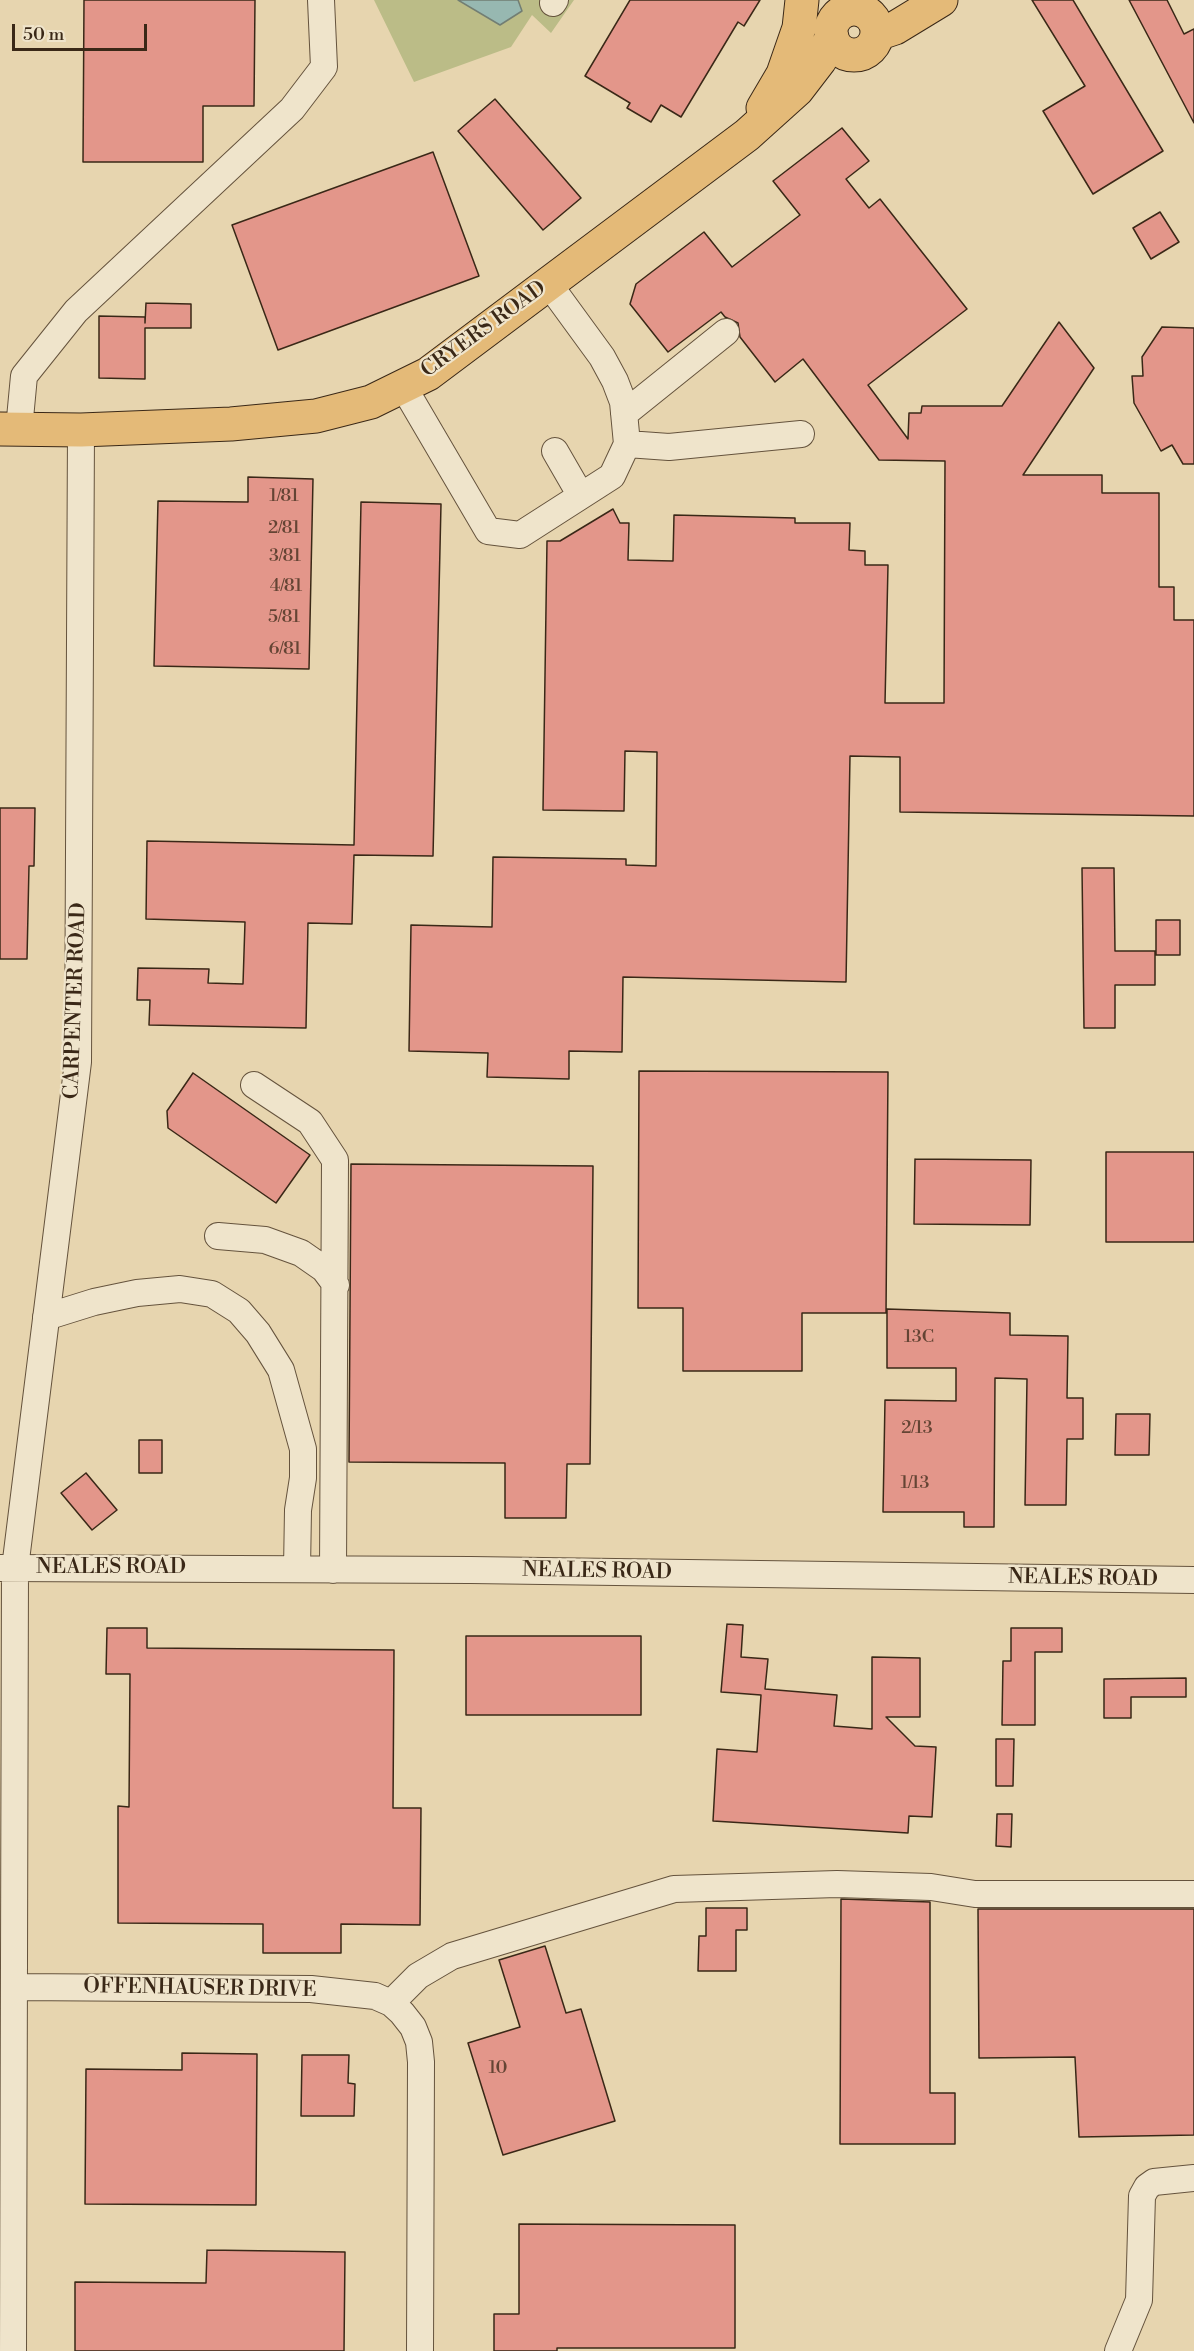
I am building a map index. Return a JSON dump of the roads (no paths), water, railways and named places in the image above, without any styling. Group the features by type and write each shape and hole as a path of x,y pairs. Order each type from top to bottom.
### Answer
{"main road":[{"path":"747,135 783,74 799,28 802,0"},
{"path":"851,21 905,0"},
{"path":"851,21 894,28 941,0"},
{"name":"CRYERS ROAD","path":"10,429 81,430 223,424 316,416 371,402 428,374 747,135 797,90 851,21"}],"street":[{"path":"10,429 24,376 76,311 292,109 324,67 321,0"},
{"path":"403,386 488,531 520,535 612,476 627,444 619,392 602,357 548,283"},
{"path":"624,414 726,332"},
{"name":"CARPENTER ROAD","path":"14,1987 8,1568 46,1317 78,1062 81,430"},
{"path":"627,444 669,447 801,434"},
{"path":"555,452 581,496"},
{"path":"254,1085 310,1122 335,1160 333,1569"},
{"path":"218,1236 265,1240 301,1252 324,1269 336,1285"},
{"path":"46,1317 105,1300 180,1289 212,1294 238,1311 258,1333 281,1370 303,1449 303,1478 297,1510 297,1569"},
{"name":"NEALES ROAD","path":"8,1568 333,1569 1194,1580"},
{"path":"391,2003 418,1976 452,1956 599,1910 684,1887 789,1884 931,1887 975,1894 1194,1894"},
{"path":"13,2351 7,2221 14,1987"},
{"name":"OFFENHAUSER DRIVE","path":"14,1987 311,1989 366,1994 391,2003 413,2027 419,2042 421,2062 420,2351"},
{"path":"1118,2351 1139,2300 1142,2196 1147,2187 1154,2182 1194,2178"}],"water":[{"path":"458,0 518,0 522,11 500,25"}]}
